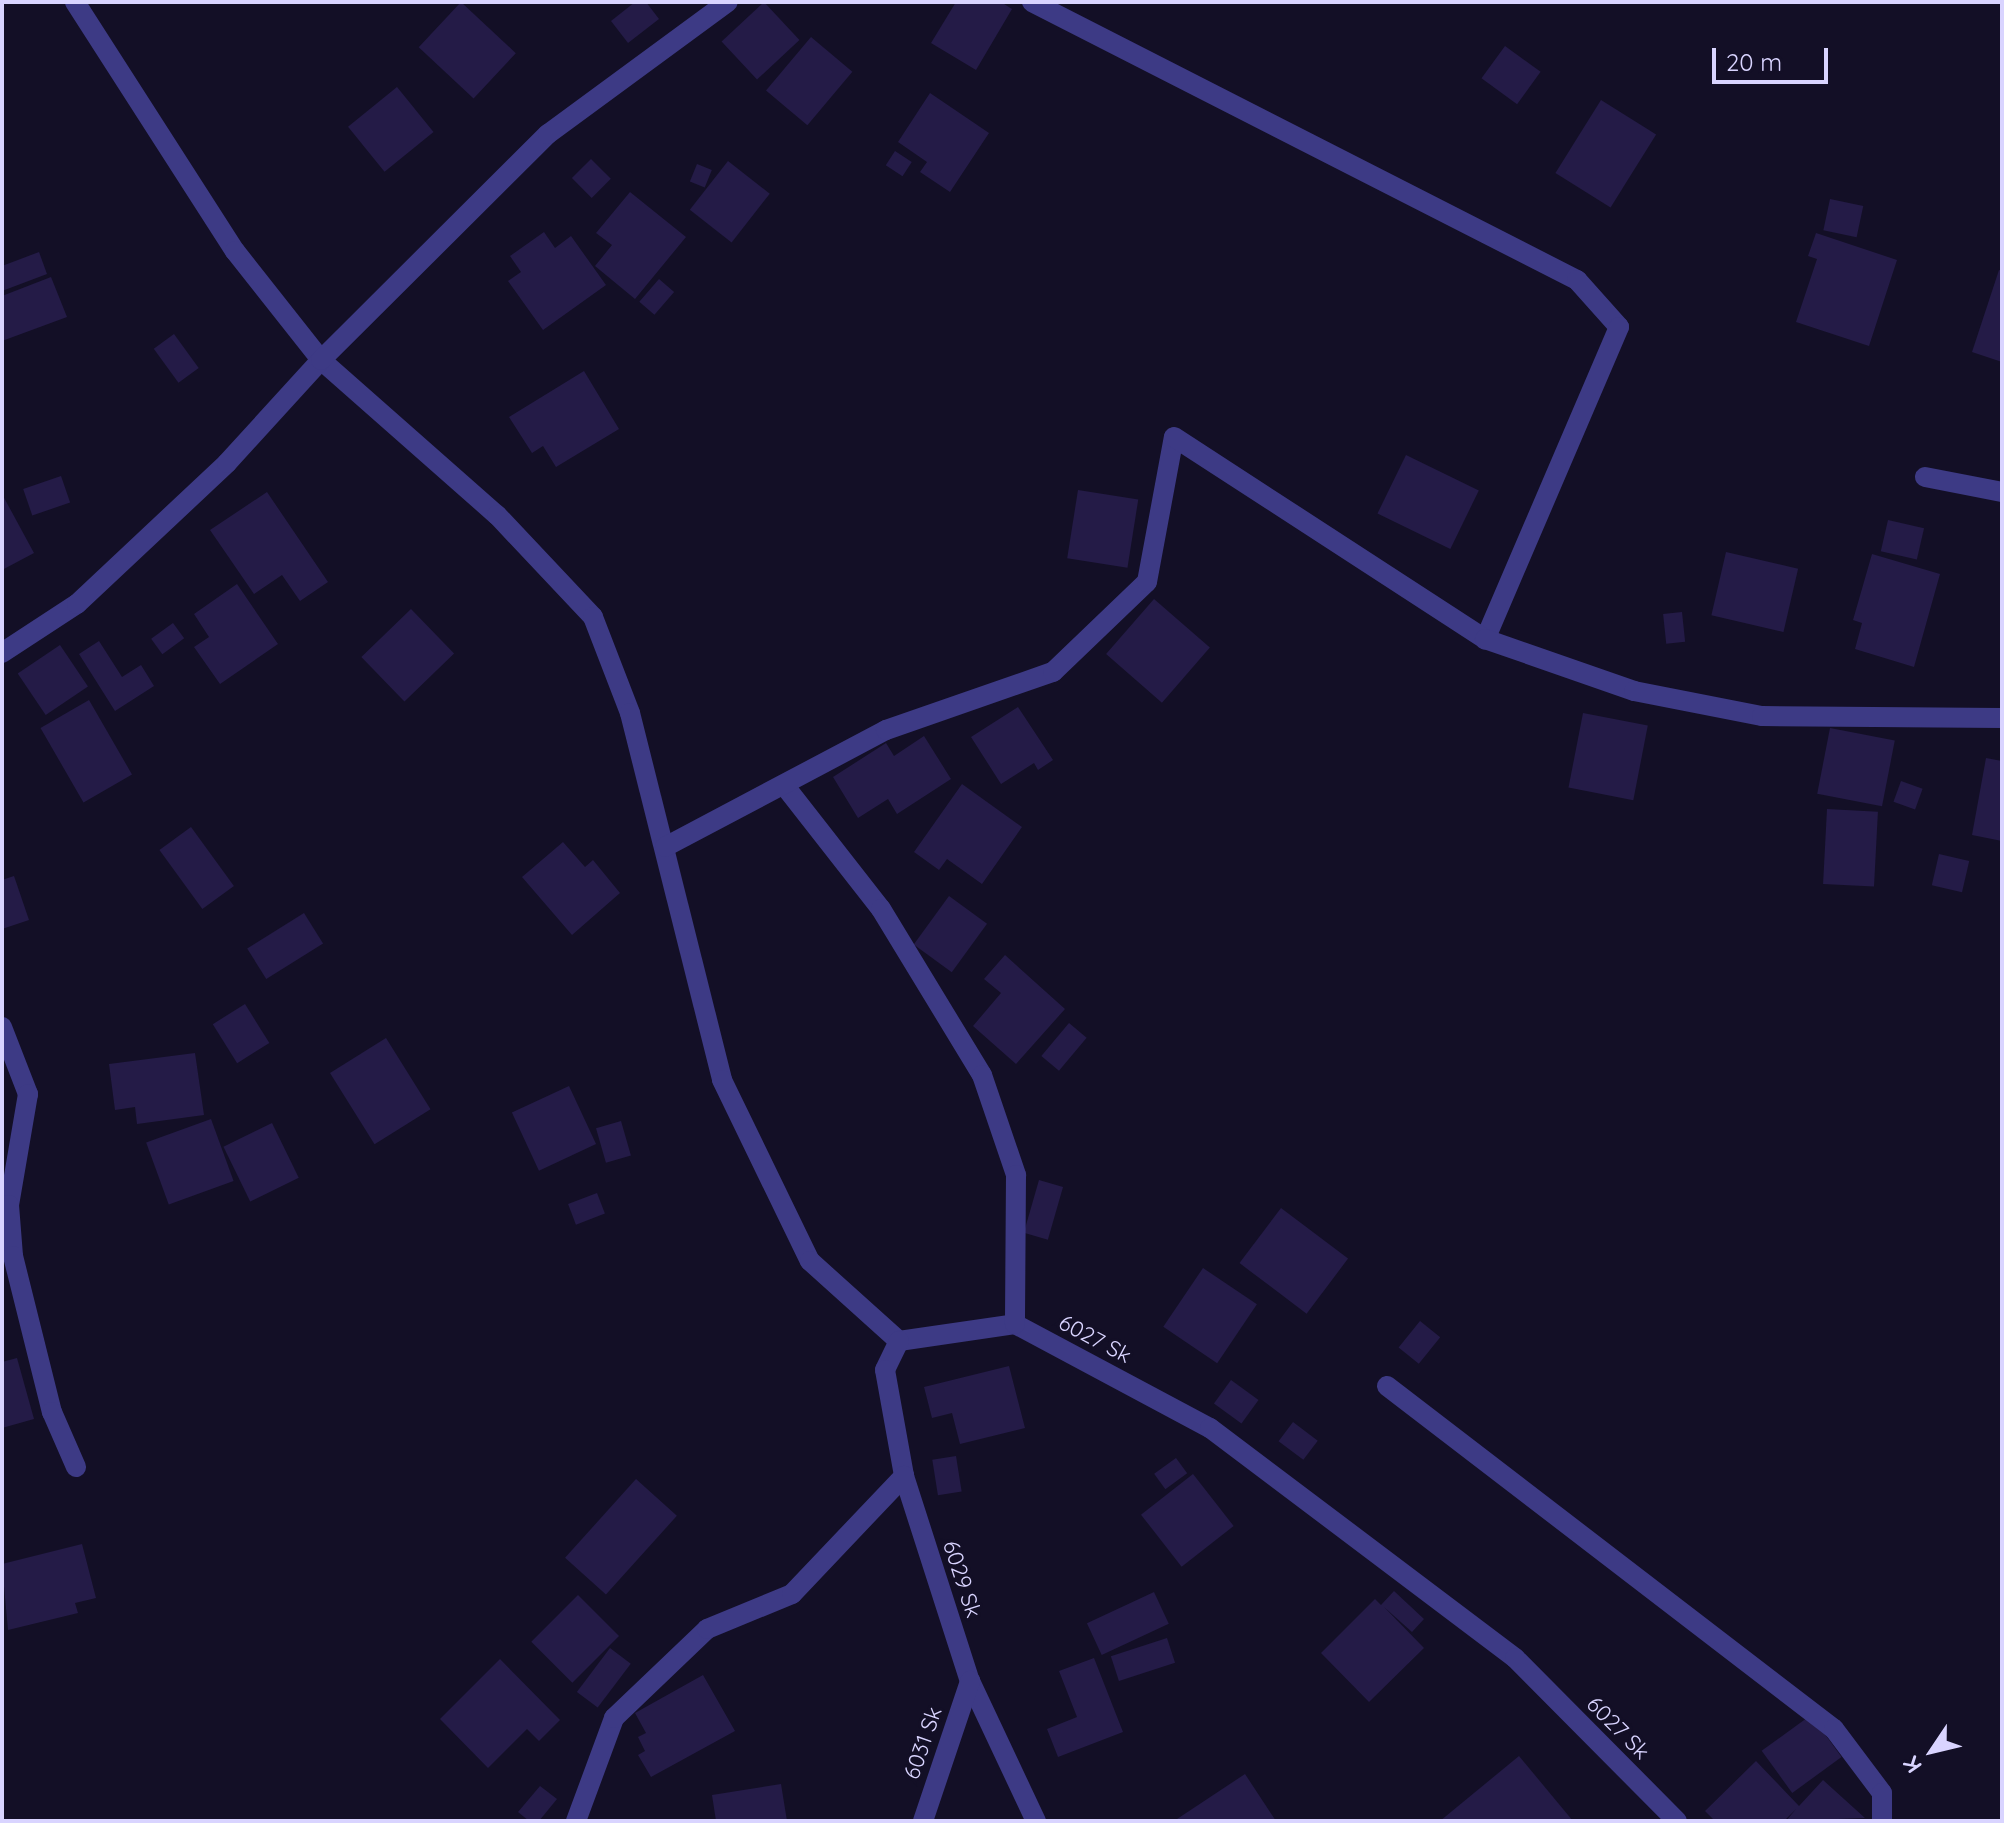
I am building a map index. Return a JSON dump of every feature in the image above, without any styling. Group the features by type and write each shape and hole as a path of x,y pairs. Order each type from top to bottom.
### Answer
{"street":[{"path":"75,2 235,251 321,360 497,515 593,617 630,713 722,1080 810,1261 899,1341 1015,1324 1016,1175 982,1075 881,909 784,785"},
{"path":"2,653 77,604 227,463 321,360 548,134 728,2"},
{"path":"1032,2 1577,280 1619,327 1485,639"},
{"path":"665,847 886,730 1053,672 1147,582 1174,437 1485,639 1634,691 1762,716 2002,718"},
{"path":"1925,477 2002,492"},
{"path":"2,1027 28,1094 9,1205 13,1256 52,1412 76,1467"},
{"name":"6027 Sk","path":"1015,1324 1223,1437 1515,1658 1677,1821"},
{"name":"6029 Sk","path":"899,1341 885,1370 904,1476 970,1681 1036,1821"},
{"path":"1387,1386 1834,1729 1882,1793 1882,1821"},
{"path":"576,1821 614,1718 707,1629 792,1594 904,1476"},
{"name":"6031 Sk","path":"923,1821 970,1681"}],"building":[{"path":"461,2 516,53 474,98 419,47"},
{"path":"635,2 646,2 659,19 628,43 611,21"},
{"path":"764,2 799,40 757,80 722,42"},
{"path":"956,2 1001,2 1012,9 976,70 931,43"},
{"path":"811,37 852,72 807,125 766,91"},
{"path":"1505,46 1541,72 1517,104 1481,78"},
{"path":"397,87 434,132 385,172 348,127"},
{"path":"930,93 989,133 950,192 920,172 927,162 898,142"},
{"path":"1601,100 1656,134 1611,207 1555,173"},
{"path":"895,151 912,162 903,176 886,165"},
{"path":"591,159 611,179 592,198 572,178"},
{"path":"728,161 770,194 732,242 690,210"},
{"path":"697,164 712,170 705,188 690,182"},
{"path":"630,192 686,237 635,299 595,266 612,245 596,233"},
{"path":"1830,199 1863,206 1857,237 1823,230"},
{"path":"544,232 555,248 571,236 606,285 543,330 508,281 521,272 510,256"},
{"path":"1816,233 1897,260 1869,346 1796,322 1817,259 1808,256"},
{"path":"39,252 47,274 2,291 2,266"},
{"path":"1999,270 2002,271 2002,362 1972,352"},
{"path":"51,277 67,317 2,341 2,296"},
{"path":"659,279 674,292 654,315 639,302"},
{"path":"174,334 199,368 178,383 154,349"},
{"path":"584,371 619,429 556,467 543,446 532,453 509,417"},
{"path":"1406,455 1479,491 1450,549 1378,513"},
{"path":"61,476 70,502 32,515 23,489"},
{"path":"1078,490 1138,500 1127,568 1067,558"},
{"path":"267,492 328,582 300,601 282,575 254,594 210,530"},
{"path":"2,494 34,553 2,570"},
{"path":"1888,520 1924,528 1917,560 1881,551"},
{"path":"1726,552 1798,569 1783,632 1711,615"},
{"path":"1872,554 1940,574 1914,667 1855,649 1862,623 1853,620"},
{"path":"237,584 278,644 220,684 194,647 209,637 194,614"},
{"path":"1154,599 1210,648 1162,703 1106,654"},
{"path":"411,609 454,654 404,702 361,657"},
{"path":"1682,612 1685,642 1666,644 1663,614"},
{"path":"173,623 184,638 162,654 151,639"},
{"path":"99,641 122,677 141,665 154,686 115,711 79,654"},
{"path":"60,645 88,686 46,715 18,674"},
{"path":"89,700 132,774 84,802 41,728"},
{"path":"1018,707 1053,760 1038,770 1034,763 1001,784 971,737"},
{"path":"1583,713 1648,726 1633,800 1568,788"},
{"path":"1830,728 1895,741 1882,806 1817,794"},
{"path":"924,736 951,779 897,814 888,799 858,818 833,777 886,743 894,756"},
{"path":"1986,758 2002,761 2002,841 1972,835"},
{"path":"1901,781 1923,789 1915,810 1893,802"},
{"path":"962,784 1022,827 982,884 947,859 939,870 914,852"},
{"path":"1827,809 1878,812 1874,887 1823,884"},
{"path":"191,827 234,886 202,909 159,850"},
{"path":"563,842 585,867 593,860 620,893 572,935 522,877"},
{"path":"1939,854 1969,861 1962,892 1932,885"},
{"path":"14,876 29,920 2,929 2,880"},
{"path":"949,896 987,924 952,972 914,945"},
{"path":"304,913 323,944 266,979 247,949"},
{"path":"1005,955 1065,1009 1016,1064 973,1026 1001,993 984,979"},
{"path":"245,1004 269,1043 237,1063 213,1024"},
{"path":"1069,1023 1087,1038 1059,1071 1041,1056"},
{"path":"386,1038 431,1109 375,1144 330,1073"},
{"path":"195,1053 204,1115 137,1124 135,1107 115,1110 109,1064"},
{"path":"569,1086 596,1144 539,1171 512,1113"},
{"path":"211,1119 234,1181 169,1205 146,1143"},
{"path":"621,1121 631,1156 606,1163 596,1128"},
{"path":"272,1123 299,1178 250,1201 223,1147"},
{"path":"1039,1180 1063,1187 1048,1240 1024,1233"},
{"path":"597,1193 605,1214 576,1225 568,1204"},
{"path":"1281,1208 1348,1259 1307,1314 1239,1263"},
{"path":"1203,1268 1257,1304 1217,1363 1163,1327"},
{"path":"1420,1321 1440,1337 1419,1364 1399,1347"},
{"path":"17,1358 34,1419 2,1428 2,1362"},
{"path":"1009,1366 1025,1428 960,1444 952,1413 932,1418 924,1387"},
{"path":"1231,1380 1259,1400 1241,1423 1214,1403"},
{"path":"1293,1422 1318,1441 1303,1460 1279,1441"},
{"path":"956,1456 962,1492 938,1495 932,1460"},
{"path":"1176,1458 1187,1473 1165,1489 1154,1474"},
{"path":"1193,1474 1234,1526 1182,1567 1141,1515"},
{"path":"636,1479 677,1516 606,1595 565,1558"},
{"path":"82,1544 96,1598 75,1603 78,1613 8,1630 2,1564"},
{"path":"1394,1591 1424,1619 1412,1632 1384,1607 1424,1648 1369,1702 1321,1653 1375,1599 1381,1605"},
{"path":"1154,1592 1169,1624 1102,1655 1087,1623"},
{"path":"578,1595 619,1636 572,1683 531,1642"},
{"path":"1167,1638 1175,1663 1119,1681 1111,1656"},
{"path":"610,1648 631,1664 598,1708 577,1692"},
{"path":"1094,1658 1123,1732 1058,1757 1047,1729 1077,1717 1059,1671"},
{"path":"500,1659 560,1720 539,1741 527,1729 488,1768 440,1719"},
{"path":"703,1675 735,1731 651,1777 638,1755 645,1751 638,1737 646,1733 635,1713"},
{"path":"1811,1715 1842,1757 1792,1793 1762,1751"},
{"path":"1519,1756 1573,1821 1440,1821"},
{"path":"1756,1761 1799,1806 1823,1780 1865,1818 1786,1821 1796,1809 1784,1821 1715,1821 1705,1811"},
{"path":"1245,1774 1276,1821 1174,1821"},
{"path":"781,1784 787,1821 716,1821 712,1795"},
{"path":"540,1786 557,1799 539,1821 529,1821 518,1812"}]}
